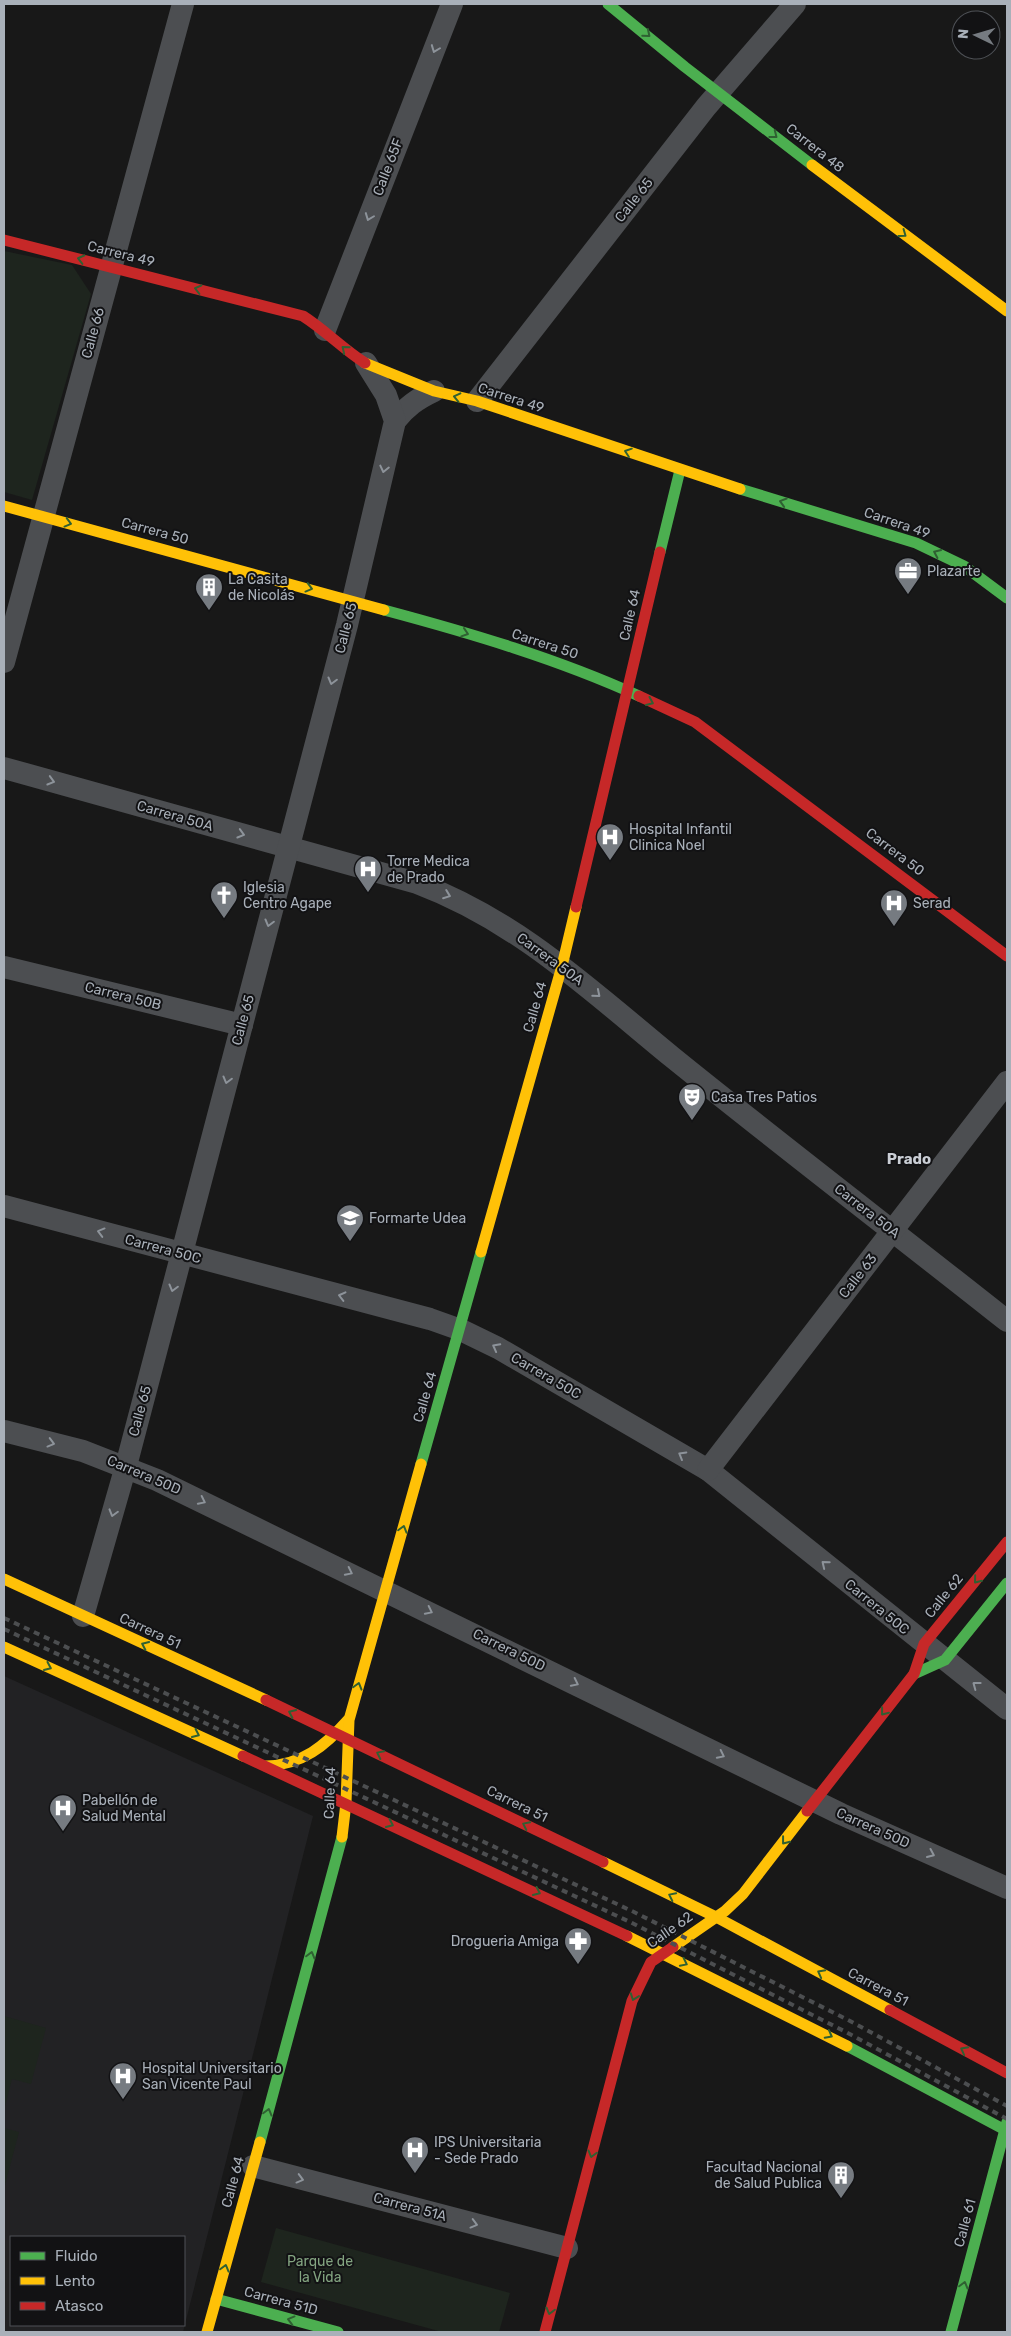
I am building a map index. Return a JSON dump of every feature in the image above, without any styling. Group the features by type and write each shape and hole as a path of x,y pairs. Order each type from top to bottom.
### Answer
{"street":[{"name":"Calle 66","path":"4,662 183,4"},
{"name":"Calle 65F","path":"324,330 452,4"},
{"name":"Carrera 48","path":"608,4 888,223 1007,311"},
{"name":"Calle 65","path":"477,401 719,92 795,4"},
{"name":"Carrera 49","path":"4,240 304,316 324,330 347,352 366,363 434,391 477,401 680,470 916,543 964,566 1007,598"},
{"path":"366,363 386,395 394,421"},
{"path":"394,421 405,408 418,398 434,391"},
{"name":"Calle 65","path":"83,1616 126,1466 289,848 353,600 394,421"},
{"name":"Calle 64","path":"207,2332 341,1847 346,1803 342,1736 349,1720 562,966 680,470"},
{"name":"Carrera 50","path":"4,506 353,600 432,623 597,677 695,722 751,762 1007,956"},
{"name":"Carrera 50A","path":"4,768 417,883 455,897 491,918 562,966 672,1056 1007,1321"},
{"name":"Carrera 50B","path":"4,967 242,1025"},
{"name":"Calle 63","path":"708,1470 1007,1082"},
{"name":"Carrera 50C","path":"4,1206 182,1255 430,1319 460,1330 498,1348 708,1470 924,1644 1007,1708"},
{"name":"Carrera 50D","path":"4,1430 126,1466 386,1590 815,1802 1007,1888"},
{"name":"Calle 62","path":"544,2332 632,2001 651,1962 735,1904 914,1674 924,1644 1007,1542"},
{"name":"Carrera 51","path":"4,1579 342,1736 716,1917 1007,2073"},
{"name":"Calle 62","path":"914,1674 945,1660 1007,1583"},
{"path":"4,1647 346,1803 663,1952 1006,2127"},
{"path":"266,1766 296,1763 342,1736"},
{"name":"Calle 61","path":"951,2332 1006,2127"},
{"name":"Carrera 51A","path":"253,2166 567,2248"},
{"name":"Carrera 51D","path":"216,2299 338,2332"}],"shaded area":[{"name":"Hospital Universitario San Vicente Paul","path":"4,1676 313,1816 185,2324 185,2236 10,2236 10,2326 185,2326 183,2332 4,2332"}],"green space":[{"path":"4,251 72,265 91,294 32,500 4,492"},
{"path":"4,2016 46,2028 31,2084 12,2079 4,2110"},
{"path":"4,2128 19,2132 5,2185 4,2184"},
{"name":"Parque de la Vida","path":"276,2228 510,2293 499,2332 442,2332 261,2282"}],"railway":[{"path":"4,1618 634,1912 850,2021 1007,2106"},
{"path":"4,1629 630,1922 844,2031 1007,2119"}],"traffic: fast":[{"path":"608,4 685,67 812,165"},
{"path":"660,552 680,470"},
{"path":"740,489 916,543 964,566 1007,598"},
{"path":"384,610 513,648 577,670 639,696"},
{"path":"421,1464 481,1252"},
{"path":"914,1674 945,1660 1007,1583"},
{"path":"260,2142 342,1837"},
{"path":"847,2046 1007,2131"},
{"path":"951,2332 1007,2122"},
{"path":"216,2299 338,2332"}],"traffic: slow":[{"path":"812,165 1007,311"},
{"path":"365,363 434,391 477,401 740,489"},
{"path":"4,506 384,610"},
{"path":"481,1252 562,966 576,907"},
{"path":"342,1837 346,1803 349,1720 421,1464"},
{"path":"4,1579 266,1700"},
{"path":"4,1647 243,1756"},
{"path":"266,1766 279,1765 302,1758 331,1738 348,1720"},
{"path":"673,1947 725,1911 743,1894 807,1811"},
{"path":"603,1862 716,1917 890,2010"},
{"path":"627,1936 847,2046"},
{"path":"207,2332 260,2142"}],"traffic: jam":[{"path":"4,240 303,316 365,363"},
{"path":"576,907 660,552"},
{"path":"639,696 695,722 1007,956"},
{"path":"807,1811 914,1674 924,1644 1007,1542"},
{"path":"266,1700 603,1862"},
{"path":"243,1756 627,1936"},
{"path":"545,2332 632,2001 651,1962 673,1947"},
{"path":"890,2010 1007,2073"}],"place":[{"name":"Plazarte","path":"908,595"},
{"name":"La Casita de Nicolás","path":"209,611"},
{"name":"Hospital Infantil Clinica Noel","path":"610,861"},
{"name":"Torre Medica de Prado","path":"368,893"},
{"name":"Iglesia Centro Agape","path":"224,919"},
{"name":"Serad","path":"894,927"},
{"name":"Casa Tres Patios","path":"692,1121"},
{"name":"Formarte Udea","path":"350,1242"},
{"name":"Pabellón de Salud Mental","path":"63,1832"},
{"name":"Drogueria Amiga","path":"578,1965"},
{"name":"Hospital Universitario San Vicente Paul","path":"123,2100"},
{"name":"IPS Universitaria - Sede Prado","path":"415,2174"},
{"name":"Facultad Nacional de Salud Publica","path":"841,2199"}],"district":[{"name":"Prado","path":"909,1159"}]}
